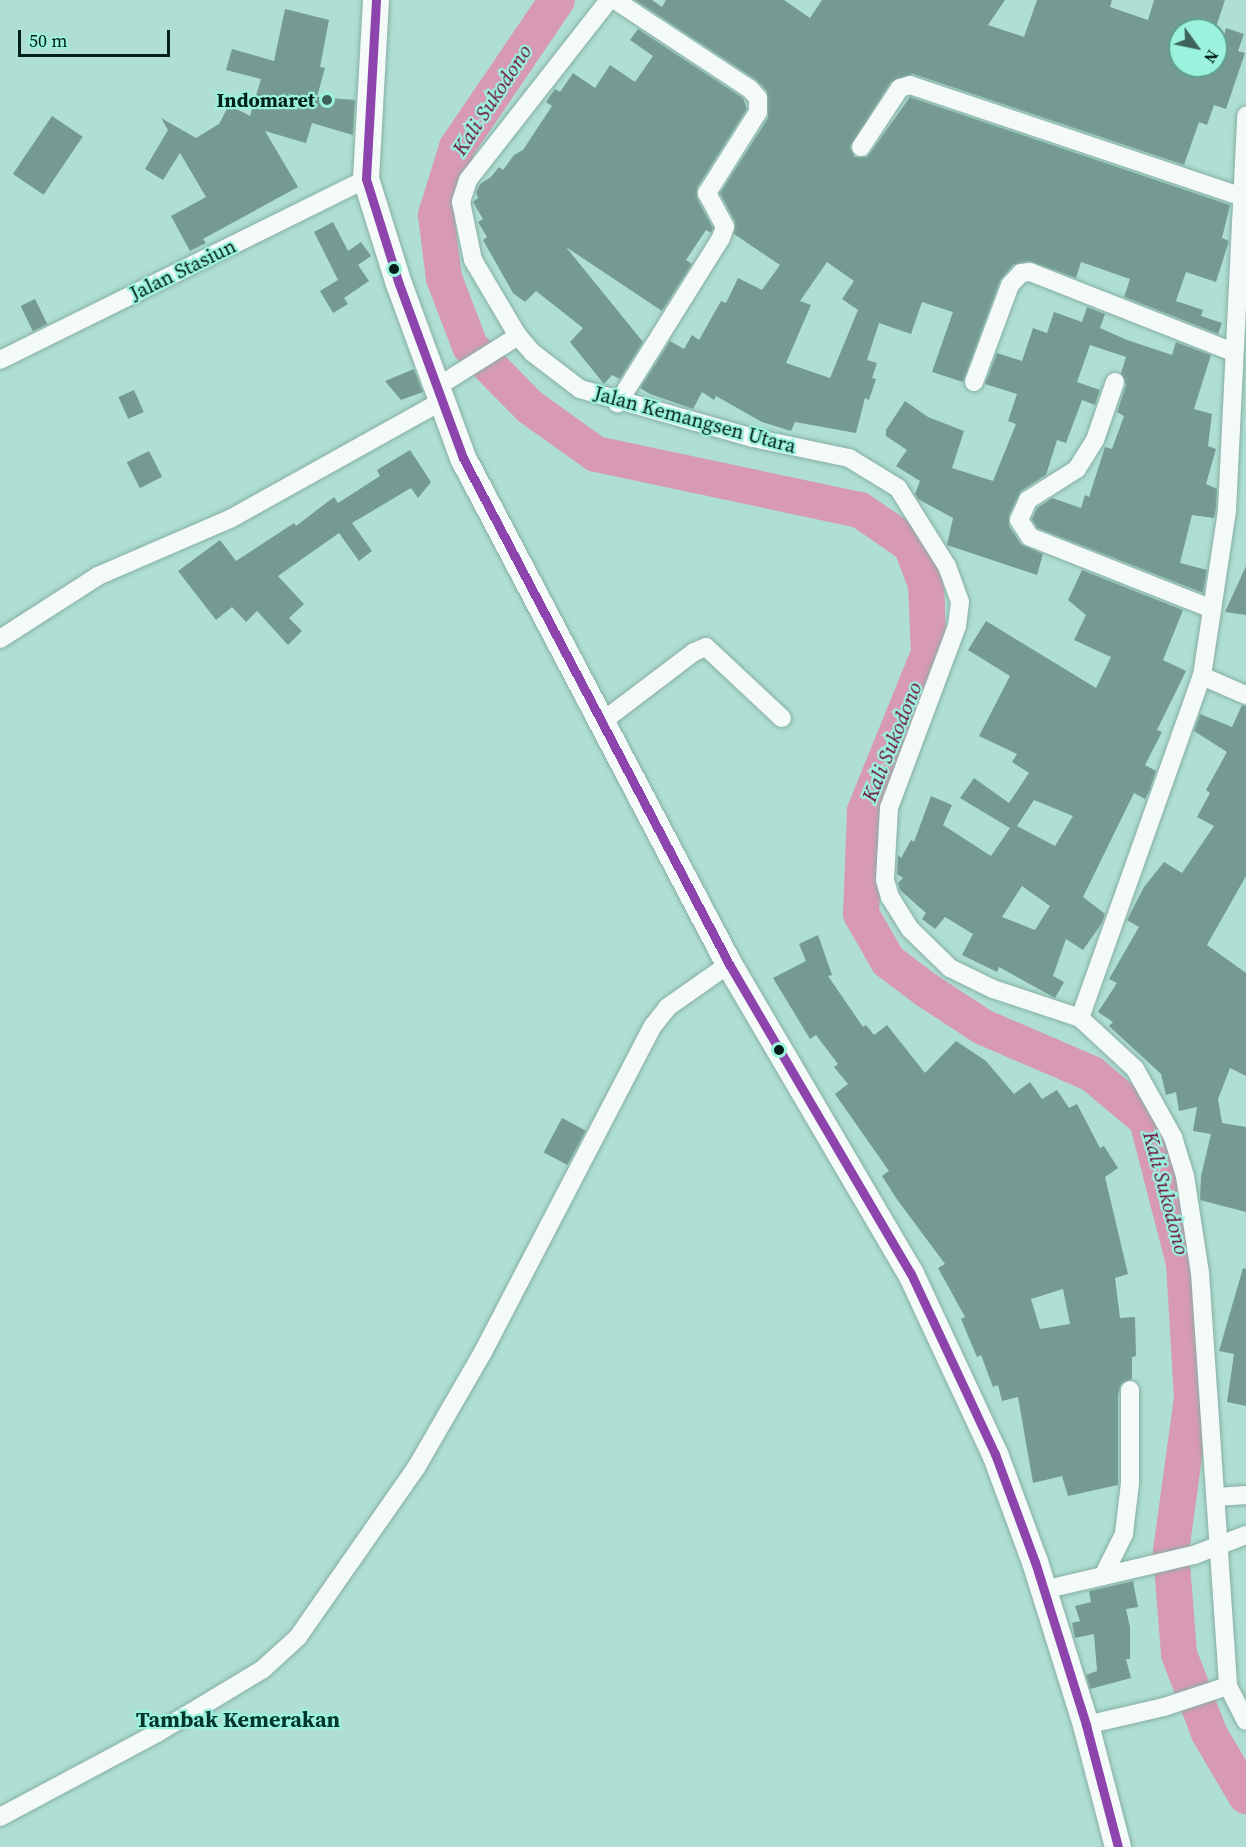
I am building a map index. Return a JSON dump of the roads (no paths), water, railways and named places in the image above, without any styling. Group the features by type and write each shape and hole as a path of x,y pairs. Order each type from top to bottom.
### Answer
{"main road":[{"path":"376,0 366,179 463,458 729,964 911,1274 995,1454 1043,1590 1086,1725 1118,1847"}],"street":[{"name":"Jalan Kemangsen Utara","path":"609,0 468,180 460,202 472,260 513,339 580,389 618,403 849,458 885,477 909,503 947,567 960,602 953,644 889,808 885,880 890,897 925,946 968,978 1080,1018"},
{"path":"615,0 750,88 758,98 758,112 707,193 725,227 721,238 618,403"},
{"path":"861,147 900,88 910,85 1240,196"},
{"path":"1246,115 1240,196 1227,510 1202,676 1080,1018 1135,1069 1146,1084 1173,1137 1185,1176 1200,1273 1216,1497 1220,1689 1246,1720"},
{"name":"Jalan Stasiun","path":"0,360 366,179"},
{"path":"974,382 1010,285 1021,273 1030,272 1233,352"},
{"path":"0,639 98,576 230,519 439,394 469,368 513,339"},
{"path":"1115,382 1095,440 1077,469 1028,500 1019,520 1030,537 1212,609"},
{"path":"603,721 694,652 706,647 782,718"},
{"path":"1202,676 1246,695"},
{"path":"0,1817 157,1733 282,1654 298,1637 416,1468 483,1352 653,1026 668,1007 729,964"},
{"path":"1103,1576 1124,1534 1130,1483 1131,1390"},
{"path":"1216,1497 1246,1495"},
{"path":"1043,1590 1194,1555 1246,1535"},
{"path":"1086,1725 1164,1707 1220,1689"}],"waterway":[{"name":"Kali Sukodono","path":"557,0 457,147 436,215 444,278 470,346 530,407 596,454 860,510 911,545 926,585 929,653 865,811 861,914 888,961 928,991 983,1027 1092,1074 1147,1120 1184,1263 1192,1398 1171,1552 1179,1654 1209,1733 1246,1796"}],"place":[{"name":"Indomaret","path":"327,100"}],"district":[{"name":"Tambak Kemerakan","path":"238,1720"}]}
